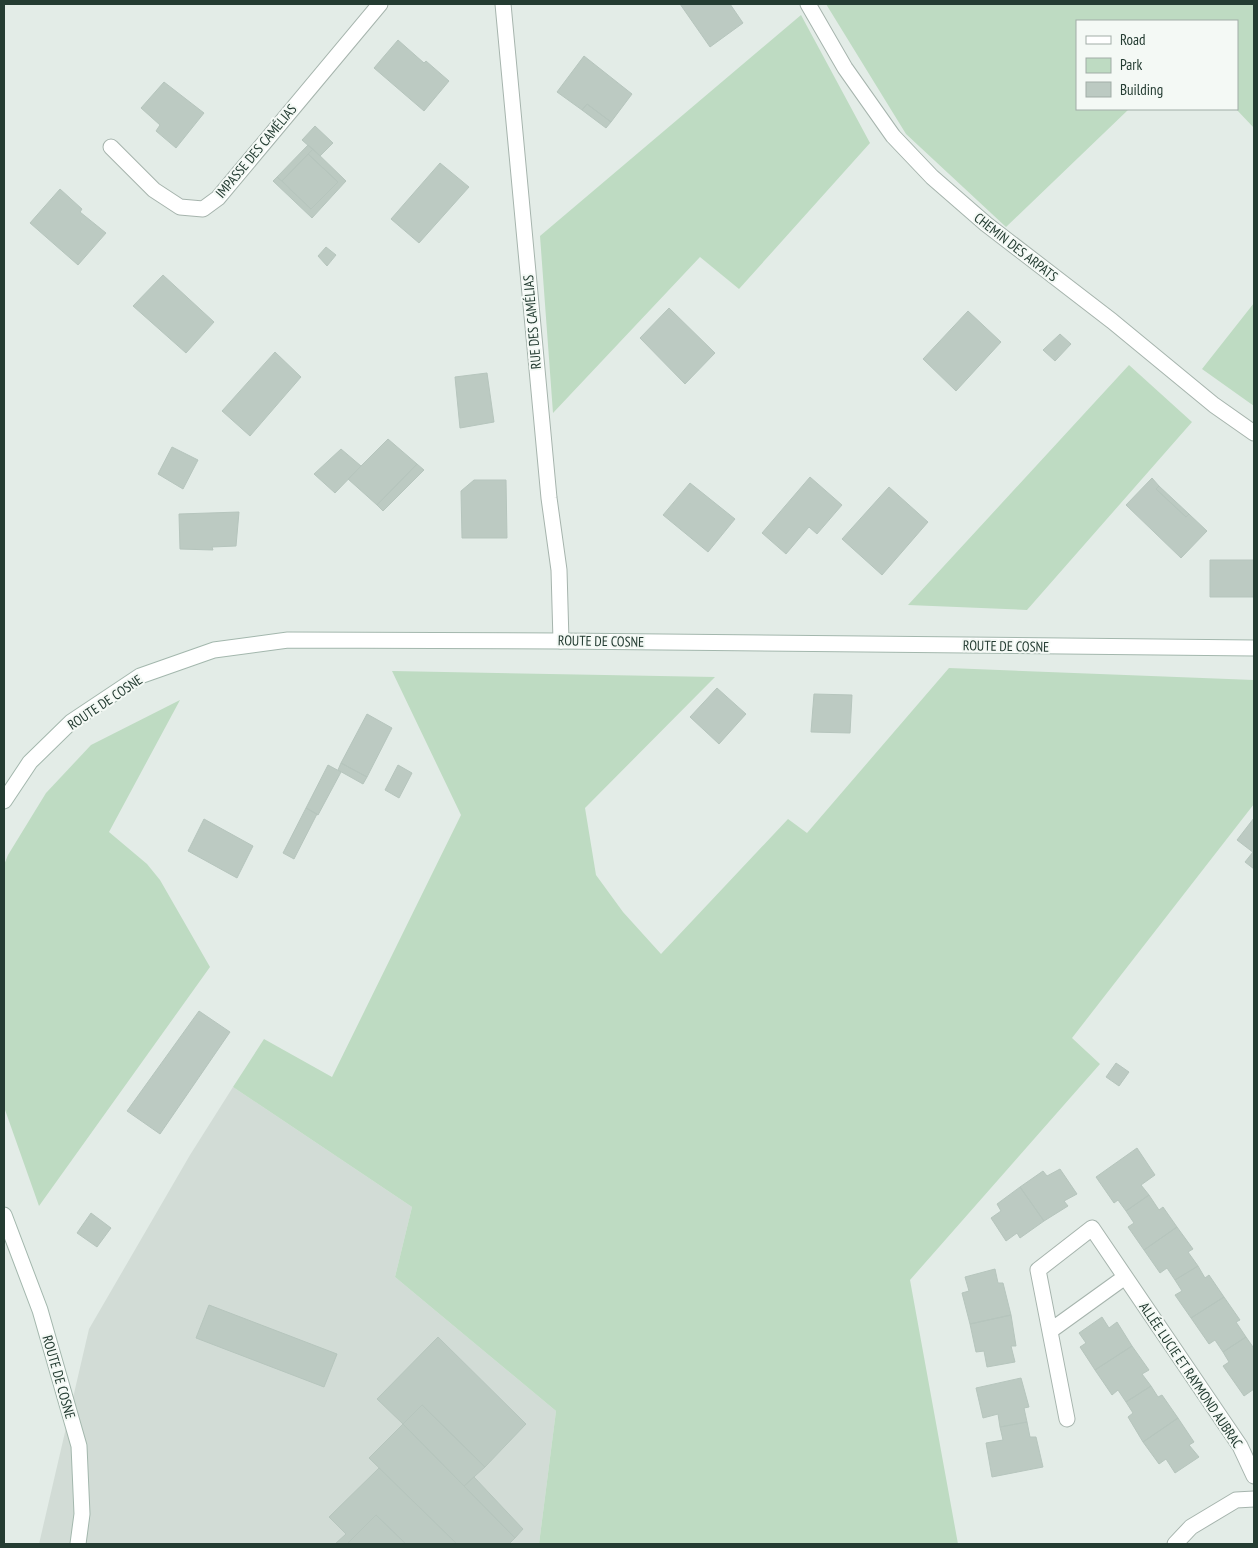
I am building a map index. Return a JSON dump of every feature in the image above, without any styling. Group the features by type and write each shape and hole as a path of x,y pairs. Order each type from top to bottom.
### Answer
{"street":[{"name":"IMPASSE DES CAMÉLIAS","path":"111,147 154,190 180,207 203,209 218,198 380,4"},
{"name":"RUE DES CAMÉLIAS","path":"503,4 549,498 560,570 561,641"},
{"name":"CHEMIN DES ARPATS","path":"808,4 845,68 893,136 932,177 986,224 1112,321 1214,405 1254,433"},
{"name":"ROUTE DE COSNE","path":"4,801 30,762 71,722 140,676 214,650 288,640 1254,648"},
{"name":"ROUTE DE COSNE","path":"4,1215 40,1310 79,1446 82,1514 78,1544"},
{"name":"ALLÉE LUCIE ET RAYMOND AUBRAC","path":"1067,1419 1038,1270 1092,1228 1240,1446 1254,1476"},
{"path":"1050,1331 1125,1277"},
{"path":"1175,1544 1191,1527 1236,1500 1254,1498"}],"shaded area":[{"path":"233,1087 412,1207 395,1277 556,1411 539,1544 39,1544 89,1329 190,1155"}],"green space":[{"path":"826,4 1254,4 1254,128 1237,110 1238,20 1076,20 1076,110 1128,110 1006,227 906,134"},
{"path":"801,15 870,143 739,289 700,257 553,413 540,236"},
{"path":"1254,303 1254,406 1202,369"},
{"path":"1129,365 1192,422 1027,610 908,605"},
{"path":"949,668 1254,680 1254,804 1072,1038 1100,1064 910,1280 958,1544 539,1544 556,1411 395,1277 412,1207 233,1087 264,1039 332,1077 461,815 392,671 715,677 585,808 596,875 623,912 661,954 788,819 807,833"},
{"path":"180,700 109,832 147,864 160,880 210,967 39,1206 4,1107 4,865 8,855 46,793 91,745"}],"building":[{"path":"680,4 730,4 743,23 710,47"},
{"path":"398,40 424,63 426,61 449,81 424,111 374,68"},
{"path":"584,56 632,94 611,122 587,104 582,110 557,92"},
{"path":"164,82 204,113 176,148 156,131 160,125 141,108"},
{"path":"587,104 611,122 606,128 582,110"},
{"path":"315,126 333,143 320,156 302,140"},
{"path":"308,145 313,149 282,181 277,177"},
{"path":"313,149 346,181 312,218 273,181 277,177 311,209 338,182 308,154"},
{"path":"308,154 338,182 311,209 282,181"},
{"path":"440,163 469,187 419,243 391,219"},
{"path":"60,189 82,209 80,212 106,233 78,265 30,223"},
{"path":"326,247 336,255 327,266 318,256"},
{"path":"163,275 214,322 186,353 133,306"},
{"path":"669,308 715,353 685,384 640,338"},
{"path":"968,311 1001,342 956,391 923,359"},
{"path":"1060,334 1071,344 1055,361 1043,350"},
{"path":"275,352 301,377 250,436 222,411"},
{"path":"487,373 494,422 460,428 455,377"},
{"path":"388,439 417,464 377,505 348,479"},
{"path":"172,447 198,460 183,489 158,474"},
{"path":"341,449 361,466 335,493 314,474"},
{"path":"417,464 424,470 383,511 377,505"},
{"path":"810,477 842,505 817,534 809,527 786,554 762,533"},
{"path":"1152,478 1159,486 1156,489 1186,517 1189,514 1207,531 1181,558 1126,505"},
{"path":"474,480 506,480 507,538 462,538 461,491"},
{"path":"690,483 735,519 708,552 663,515"},
{"path":"1159,486 1189,514 1186,517 1156,489"},
{"path":"889,487 928,522 882,575 842,539"},
{"path":"239,512 236,546 212,547 213,550 180,549 179,514"},
{"path":"1210,560 1254,560 1254,597 1210,597"},
{"path":"717,688 746,714 719,744 690,717"},
{"path":"814,694 852,695 850,733 811,732"},
{"path":"367,714 392,728 367,777 341,763"},
{"path":"341,763 367,777 363,784 338,770"},
{"path":"328,765 341,772 318,815 306,808"},
{"path":"398,765 412,773 399,798 385,790"},
{"path":"306,808 317,814 294,859 283,853"},
{"path":"1254,818 1254,853 1237,840"},
{"path":"204,819 253,846 237,878 188,851"},
{"path":"1254,853 1254,869 1245,862"},
{"path":"199,1011 230,1032 160,1134 127,1111"},
{"path":"1116,1063 1129,1072 1119,1086 1106,1077"},
{"path":"1137,1148 1155,1175 1141,1185 1149,1195 1126,1211 1118,1200 1114,1203 1096,1177"},
{"path":"1060,1169 1077,1194 1064,1201 1068,1206 1044,1221 1020,1187 1043,1171 1047,1176"},
{"path":"1020,1187 1044,1221 1020,1238 1017,1233 1006,1241 991,1218 1001,1211 997,1204"},
{"path":"1149,1195 1159,1210 1163,1207 1177,1227 1144,1250 1128,1227 1134,1223 1126,1211"},
{"path":"91,1213 111,1228 97,1247 77,1233"},
{"path":"1177,1227 1193,1249 1188,1252 1198,1266 1175,1280 1167,1268 1160,1273 1144,1250"},
{"path":"1198,1266 1205,1278 1209,1275 1224,1297 1191,1318 1175,1295 1182,1291 1175,1280"},
{"path":"995,1269 998,1283 1003,1283 1011,1315 970,1324 962,1293 969,1291 965,1277"},
{"path":"1224,1297 1240,1320 1236,1322 1246,1337 1223,1352 1215,1340 1209,1344 1191,1318"},
{"path":"209,1305 337,1354 324,1387 196,1338"},
{"path":"1011,1315 1016,1346 1011,1346 1015,1362 987,1367 984,1351 976,1352 970,1324"},
{"path":"1102,1317 1109,1328 1117,1322 1132,1346 1095,1370 1080,1347 1086,1343 1079,1333"},
{"path":"438,1337 526,1424 485,1467 422,1405 403,1424 377,1399"},
{"path":"1246,1337 1254,1346 1254,1389 1244,1396 1223,1366 1229,1362 1223,1352"},
{"path":"1132,1346 1149,1370 1142,1374 1151,1386 1126,1402 1118,1390 1112,1395 1095,1370"},
{"path":"1021,1378 1029,1407 1024,1408 1027,1422 1000,1427 998,1414 983,1418 976,1388"},
{"path":"1151,1386 1158,1397 1162,1395 1178,1418 1143,1442 1128,1417 1133,1413 1126,1402"},
{"path":"422,1405 485,1467 464,1486 403,1424"},
{"path":"1178,1418 1194,1442 1189,1445 1199,1457 1175,1473 1166,1459 1159,1464 1143,1442"},
{"path":"1027,1422 1030,1437 1036,1437 1043,1467 992,1477 986,1443 1003,1440 1000,1427"},
{"path":"403,1424 515,1538 509,1544 457,1544 369,1458"},
{"path":"379,1468 457,1544 406,1544 376,1515 347,1544 335,1544 346,1534 329,1517"},
{"path":"474,1477 523,1529 515,1538 464,1486"},
{"path":"376,1515 406,1544 347,1544"}]}
